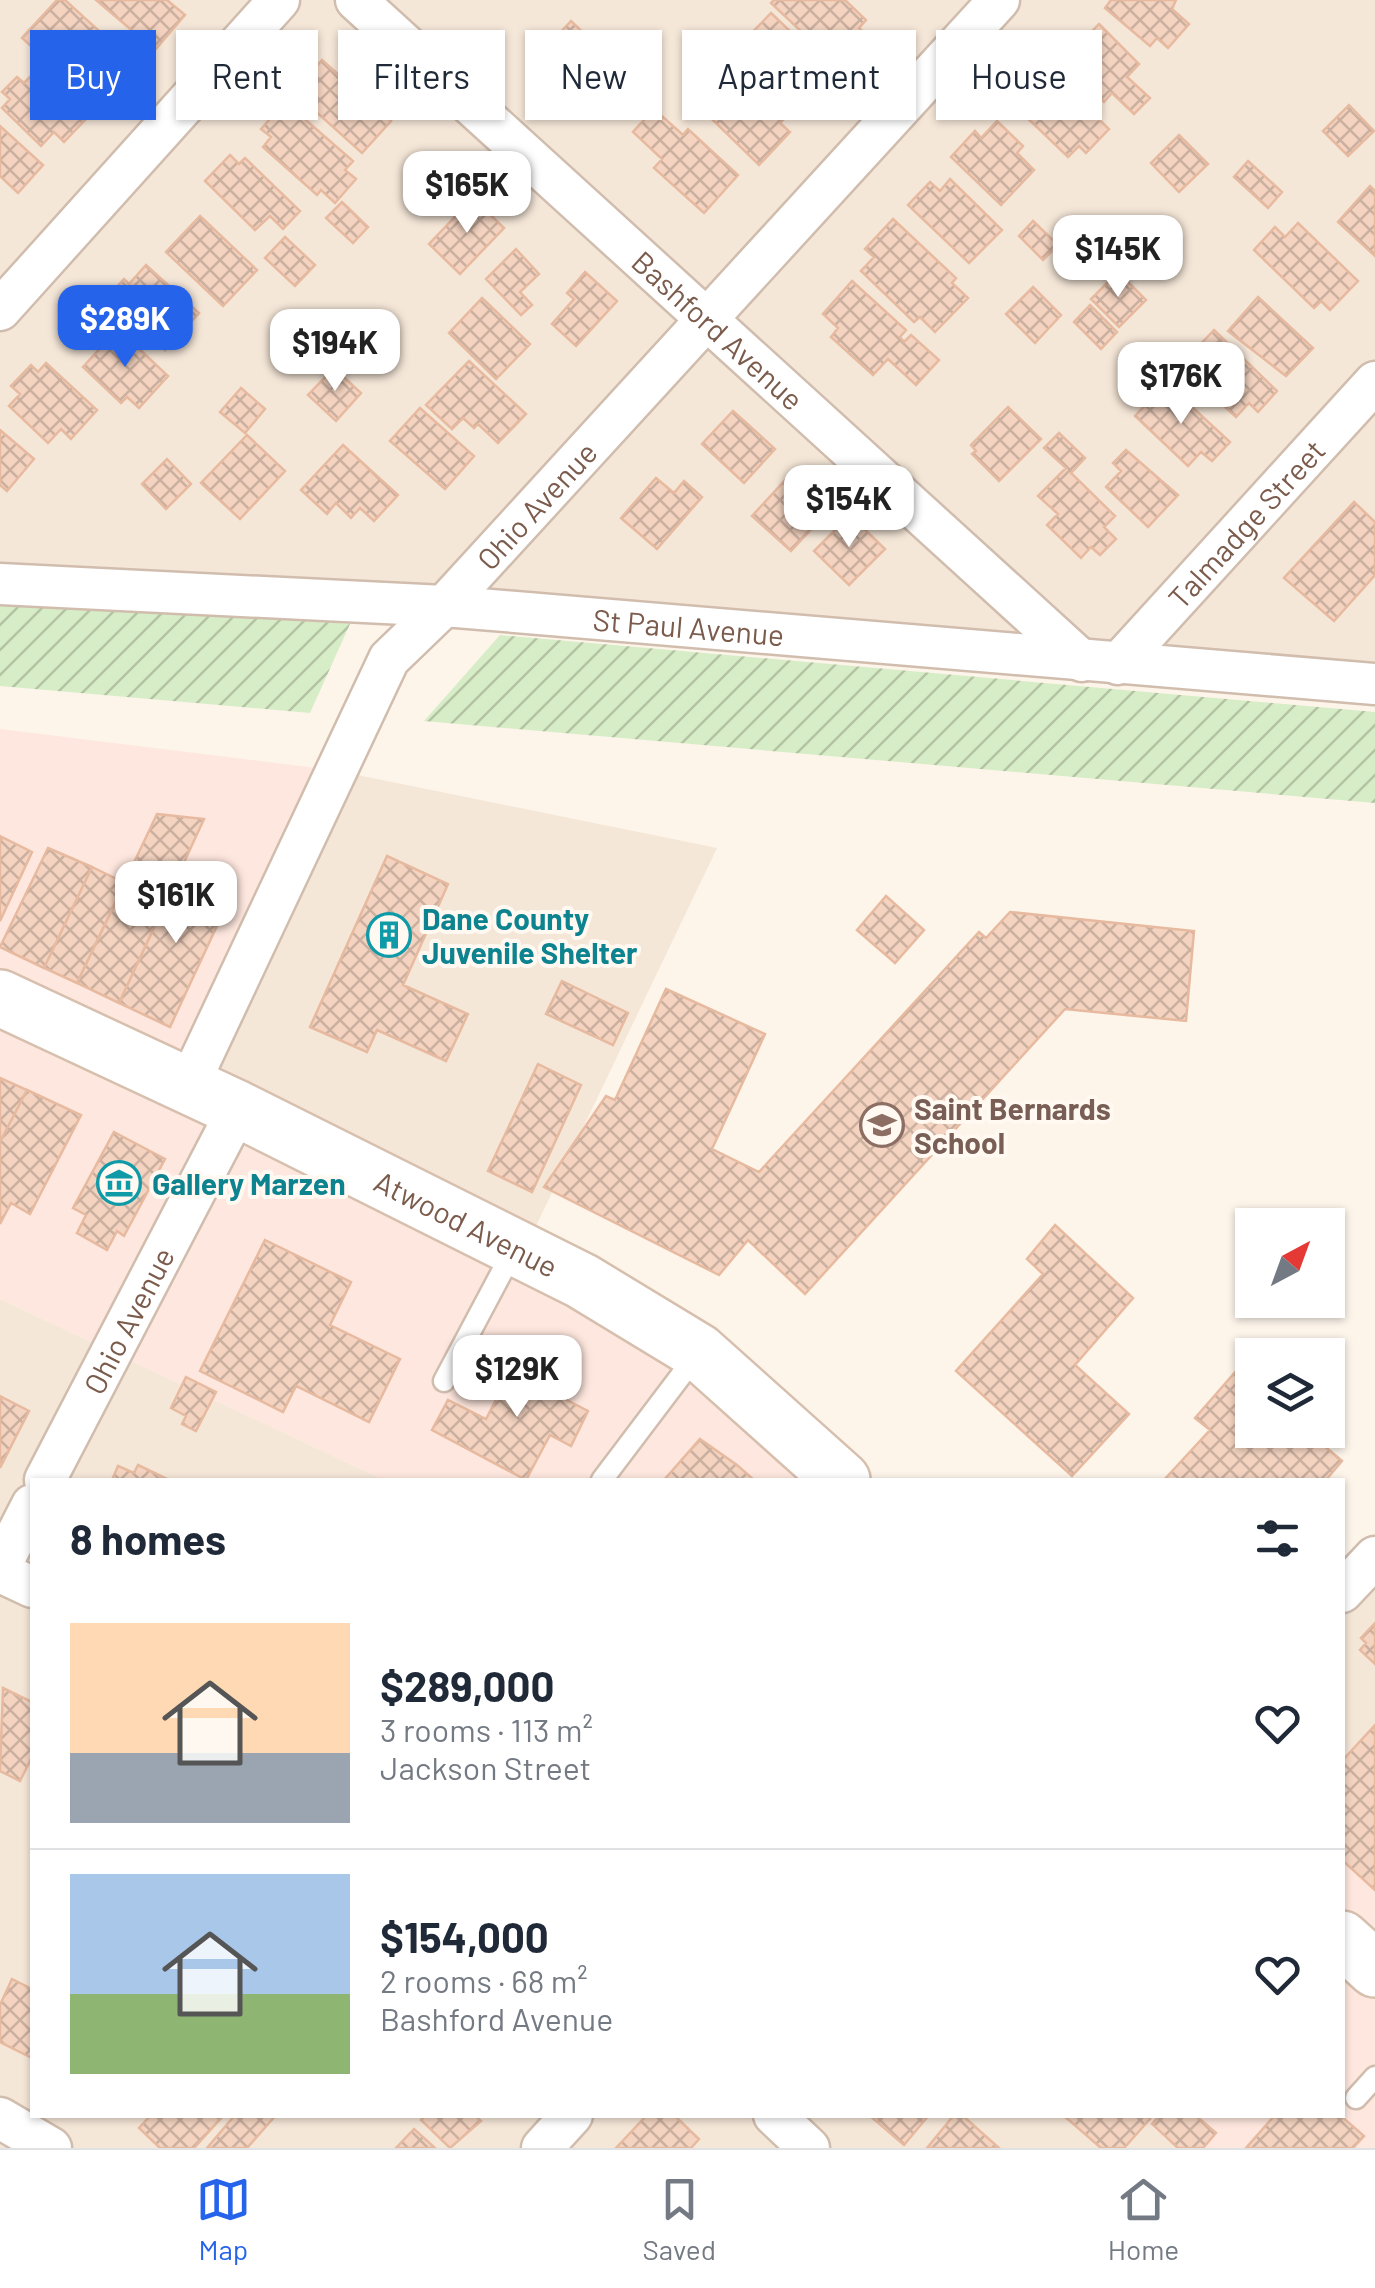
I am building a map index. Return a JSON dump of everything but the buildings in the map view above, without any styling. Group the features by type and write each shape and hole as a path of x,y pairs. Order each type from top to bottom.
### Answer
{"street":[{"path":"0,310 279,0"},
{"name":"Bashford Avenue","path":"356,0 706,320 1100,662"},
{"name":"Ohio Avenue","path":"188,1086 389,659 444,606 999,0"},
{"name":"Talmadge Street","path":"1100,662 1375,382"},
{"name":"St Paul Avenue","path":"0,584 444,606 1375,684"},
{"name":"Atwood Avenue","path":"0,998 516,1245 699,1352 840,1478"},
{"name":"Ohio Avenue","path":"47,1478 238,1109"},
{"path":"30,1509 0,1570 30,1586"},
{"path":"1345,1589 1375,1556"},
{"path":"1345,1942 1375,1968"},
{"path":"0,2118 51,2148"},
{"path":"542,2148 569,2118"},
{"path":"777,2118 810,2148"}],"lane":[{"path":"444,1380 516,1245"},
{"path":"604,1478 699,1352"},
{"path":"1356,2098 1375,2077"}],"shaded area":[{"path":"0,0 1375,0 1375,684 0,584"},
{"path":"0,729 333,770 188,1086 525,1249 839,1478 380,1478 0,1299"},
{"path":"333,770 717,848 525,1249 188,1086"},
{"path":"0,1299 380,1478 30,1478 30,2118 1148,2118 1150,2125 1177,2148 0,2148"},
{"path":"1375,1556 1375,1724 1345,1758 1345,1590"},
{"path":"1375,1724 1375,2148 1177,2148 1150,2125 1148,2118 1345,2118 1345,1758"}],"green space":[{"path":"0,594 350,624 310,713 0,686"},
{"path":"500,635 1375,712 1375,803 424,721"}],"place":[{"name":"Dane County Juvenile Shelter","path":"389,935"},
{"name":"Saint Bernards School","path":"882,1125"},
{"name":"Gallery Marzen","path":"119,1183"}]}
